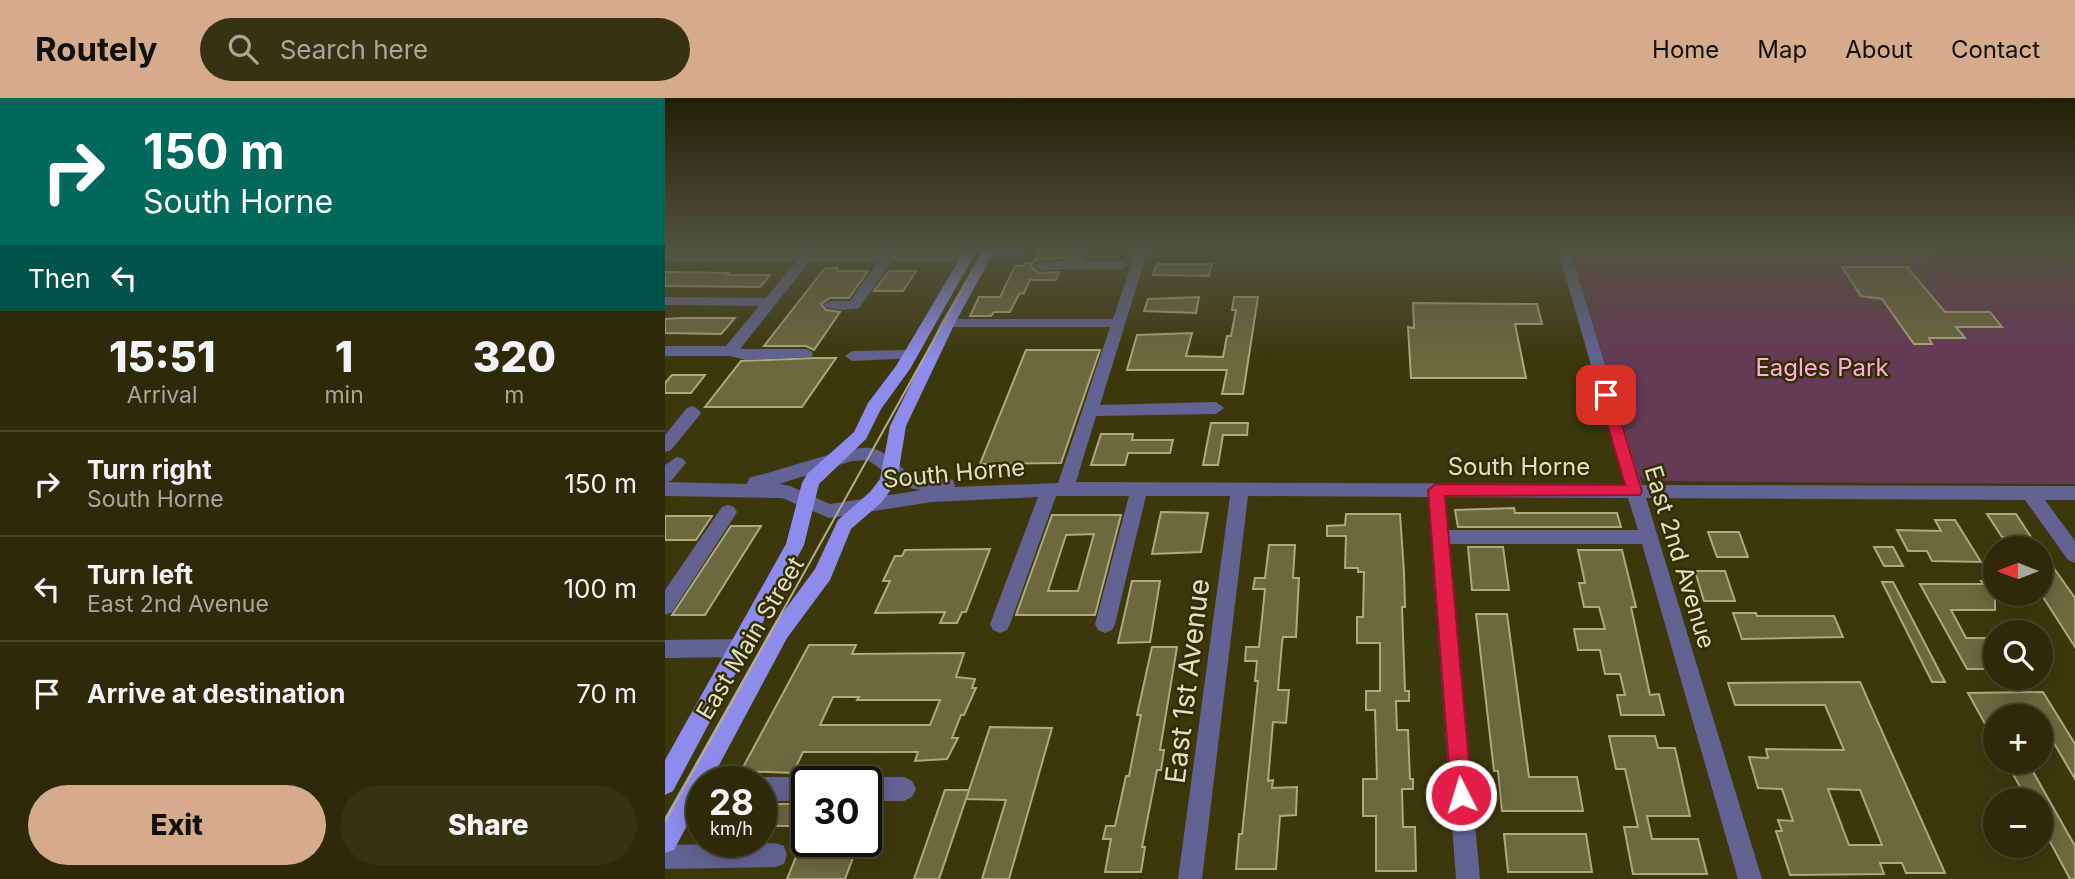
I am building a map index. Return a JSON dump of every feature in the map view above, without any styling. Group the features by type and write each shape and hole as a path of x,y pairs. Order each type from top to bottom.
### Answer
{"main road":[{"path":"835,459 855,443 874,407 895,381 956,286"},
{"path":"891,468 898,426 964,286"},
{"name":"East Main Street","path":"665,783 795,545 808,488 813,479 835,459"},
{"name":"East Main Street","path":"710,766 776,640 825,570 844,526 883,489 891,468"},
{"name":"East Main Street","path":"665,841 686,807"}],"street":[{"path":"730,351 783,286"},
{"path":"830,305 854,305 867,286"},
{"path":"1000,624 1053,490 1090,411 1131,286"},
{"name":"East 2nd Avenue","path":"1575,286 1750,879"},
{"path":"665,301 770,302"},
{"path":"948,323 1119,323"},
{"path":"665,351 730,351 746,355 806,354"},
{"path":"852,356 911,355"},
{"path":"1090,411 1216,408"},
{"path":"665,446 693,412"},
{"name":"South Horne","path":"731,488 790,475 835,459 869,454 900,477 915,484 1025,486 1053,490"},
{"name":"South Horne","path":"731,488 784,491 829,510 932,495 1053,490 2075,493"},
{"path":"665,489 731,488"},
{"path":"1105,624 1139,489"},
{"name":"East 1st Avenue","path":"1190,879 1240,489"},
{"path":"1436,490 1468,879"},
{"path":"2030,493 2075,555"},
{"path":"665,606 728,512"},
{"path":"1440,537 1648,537"},
{"path":"665,649 740,648"},
{"path":"882,789 904,789"},
{"path":"665,857 686,857"}],"green space":[{"name":"Eagles Park","path":"1581,286 2075,286 2075,484 1644,481 1640,476"}],"building":[{"path":"811,286 857,286 849,298 830,298 821,304 826,310 840,312 814,350 806,346 764,346"},
{"path":"877,286 906,286 903,291 874,291"},
{"path":"1005,286 1027,286 1024,293 1019,294 1010,312 970,316 979,297 1000,297"},
{"path":"1855,286 1923,286 1945,312 1990,312 2002,327 1956,327 1965,338 1929,338 1932,344 1914,344 1882,299 1861,296"},
{"path":"1199,297 1196,313 1144,311 1148,299"},
{"path":"1234,297 1258,297 1243,394 1222,394 1227,370 1127,370 1137,335 1192,333 1186,356 1223,357 1227,336 1231,336 1236,310 1232,310"},
{"path":"1413,303 1537,304 1542,324 1515,324 1526,378 1411,378 1408,327 1414,328"},
{"path":"735,318 721,334 665,333 665,319"},
{"path":"1026,350 1100,350 1061,463 980,464"},
{"path":"836,358 802,407 705,407 741,361"},
{"path":"672,375 705,375 691,393 665,393 665,383"},
{"path":"1211,423 1248,423 1247,435 1223,435 1218,465 1203,465"},
{"path":"1101,434 1133,434 1132,440 1173,440 1170,453 1128,453 1125,465 1091,465"},
{"path":"1514,508 1515,513 1617,513 1621,527 1458,527 1455,510"},
{"path":"1161,512 1208,513 1201,552 1152,554"},
{"path":"1346,514 1400,514 1405,607 1402,607 1405,691 1409,691 1409,701 1396,701 1397,730 1408,730 1410,779 1413,779 1413,789 1402,789 1403,827 1415,827 1416,871 1376,871 1376,816 1363,816 1363,779 1377,779 1375,710 1366,710 1366,691 1380,691 1380,643 1357,643 1357,617 1363,617 1364,572 1358,572 1358,568 1345,568 1346,536 1327,536 1327,526 1345,525"},
{"path":"1987,514 2016,514 2030,536 2001,536"},
{"path":"1052,515 1121,515 1095,615 1016,615","holes":["1094,534 1078,591 1048,591 1066,535"]},
{"path":"665,516 712,516 696,540 665,540"},
{"path":"1935,520 1955,520 1981,562 1932,561 1927,551 1908,551 1897,530 1941,531"},
{"path":"731,526 761,526 705,615 672,615"},
{"path":"1708,532 1739,532 1748,557 1717,557"},
{"path":"1269,545 1295,545 1293,578 1299,578 1296,637 1283,637 1282,643 1278,690 1289,690 1286,723 1273,722 1268,781 1273,780 1272,788 1297,787 1296,815 1280,816 1276,869 1236,869 1258,681 1255,681 1257,661 1245,661 1246,647 1259,647 1265,589 1253,589 1255,578 1265,578"},
{"path":"1468,547 1503,547 1509,590 1472,590"},
{"path":"1874,547 1893,547 1903,566 1884,566"},
{"path":"990,549 966,612 962,612 957,623 940,623 945,612 875,613 890,581 883,581 895,556 902,556 905,550"},
{"path":"1578,550 1622,550 1636,607 1631,607 1650,695 1659,694 1664,715 1621,715 1617,695 1625,695 1620,674 1605,674 1600,650 1578,650 1574,629 1605,629 1599,607 1584,607 1579,583 1585,583"},
{"path":"2053,567 2075,598 2075,647 2049,606 2053,606"},
{"path":"1695,571 1725,571 1735,601 1704,601"},
{"path":"1132,581 1160,581 1150,642 1118,643"},
{"path":"1882,582 1893,582 1945,682 1932,682"},
{"path":"1920,584 1983,584 1983,606 1995,606 1995,610 1951,610 1966,638 1983,638 1983,669 1967,669"},
{"path":"1733,613 1756,613 1757,616 1834,616 1843,637 1742,639"},
{"path":"1476,614 1507,614 1529,777 1577,777 1583,811 1502,811 1498,771 1494,771"},
{"path":"809,645 856,645 852,654 964,653 956,677 975,679 972,688 976,688 964,715 961,715 952,738 958,738 947,759 915,761 918,752 803,752 796,766 791,766 791,773 777,772 777,766 744,766","holes":["833,697 859,697 857,700 940,700 930,725 820,725"]},
{"path":"1152,647 1177,647 1160,750 1164,750 1161,770 1157,770 1142,847 1145,847 1141,872 1105,872 1111,839 1103,839 1106,826 1115,826 1126,776 1129,776 1141,715 1137,715"},
{"path":"1860,682 1945,873 1906,873 1902,863 1880,863 1884,874 1790,875 1776,831 1782,831 1778,820 1793,821 1782,789 1758,788 1749,757 1768,758 1766,749 1844,750 1825,705 1735,705 1728,683","holes":["1828,789 1860,790 1882,845 1849,845"]},
{"path":"2043,692 2050,704 1983,704 1983,720 1968,693"},
{"path":"2053,708 2075,744 2075,779 2053,741"},
{"path":"990,727 1052,728 1009,879 982,879 1006,800 966,799"},
{"path":"1609,736 1655,736 1658,748 1675,748 1690,816 1647,816 1652,839 1698,839 1707,874 1633,874 1624,827 1638,827 1625,769 1616,769"},
{"path":"2013,774 2034,774 2042,788 2021,788"},
{"path":"945,790 969,790 939,879 914,879"},
{"path":"777,804 791,804 791,826 777,826"},
{"path":"2053,807 2075,846 2075,879 2070,879 2053,847"},
{"path":"1504,834 1586,834 1592,872 1508,872"},
{"path":"796,857 853,857 845,879 787,879"}],"tram line":[{"path":"776,623 964,286"},
{"path":"665,821 777,621"}],"route":[{"path":"1461,795 1436,490 1635,491 1606,395"}]}
